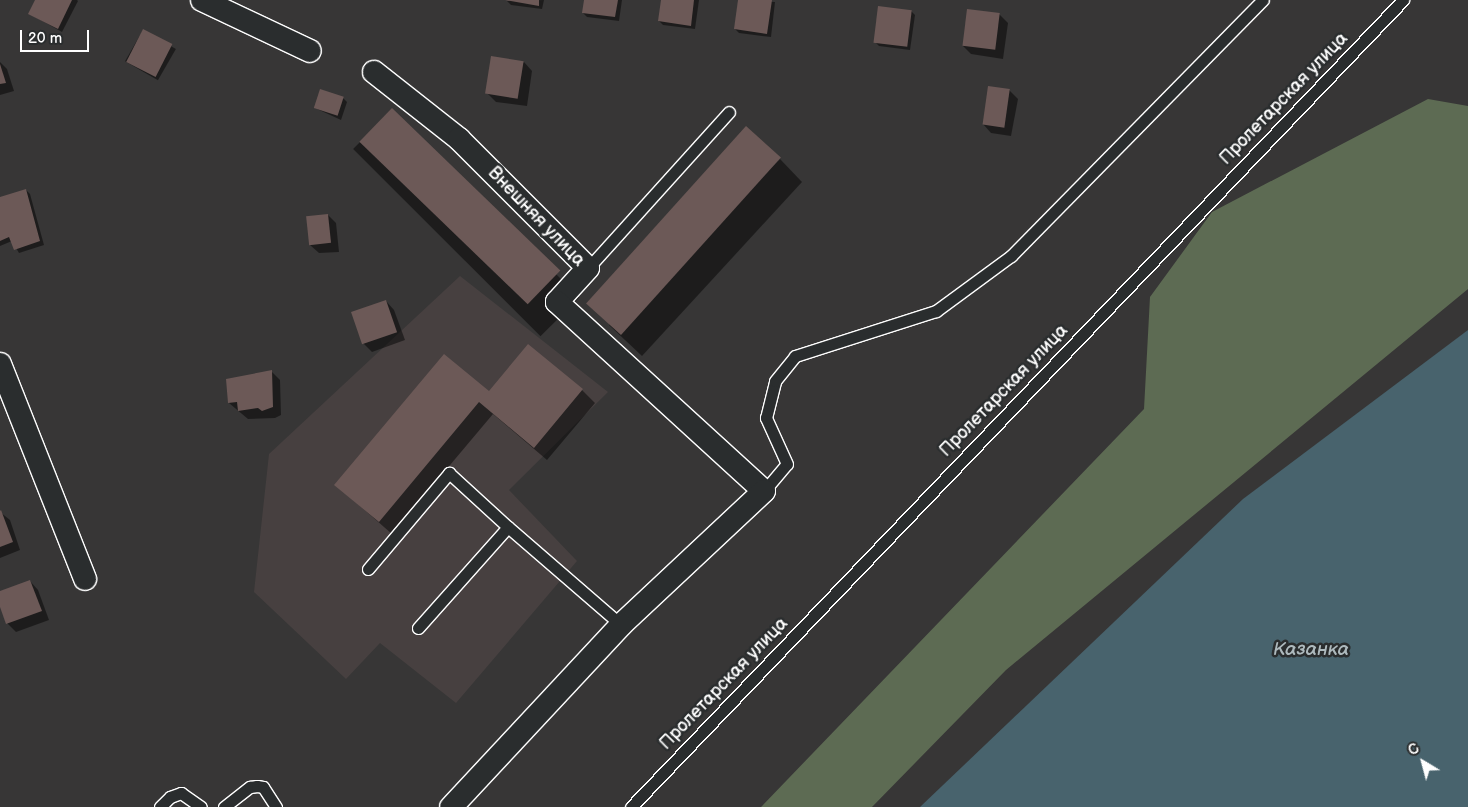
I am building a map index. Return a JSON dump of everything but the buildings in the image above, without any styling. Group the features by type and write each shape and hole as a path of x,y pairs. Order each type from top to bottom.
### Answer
{"street":[{"path":"202,0 310,51"},
{"name":"Внешняя улица","path":"374,72 459,139 588,268 557,302 764,491"},
{"path":"0,364 85,579"},
{"path":"451,807 621,624 764,491"}],"lane":[{"path":"764,491 787,464 766,418 775,381 795,356 936,311 1011,256 1263,0"},
{"name":"Пролетарская улица","path":"630,807 1403,0"},
{"path":"588,268 729,112"},
{"path":"368,569 448,473 621,624"},
{"path":"418,628 508,526"},
{"path":"224,807 250,787 256,786 263,787 276,807"},
{"path":"160,807 170,797 181,793 201,807"}],"shaded area":[{"path":"460,276 608,392 509,490 577,561 456,703 380,643 346,679 254,592 269,454"}],"green space":[{"path":"1428,99 1468,106 1468,289 1006,670 872,807 761,807 1144,409 1150,297 1212,212"}],"water":[{"name":"Казанка","path":"1468,330 1468,807 920,807 1243,499"}]}
